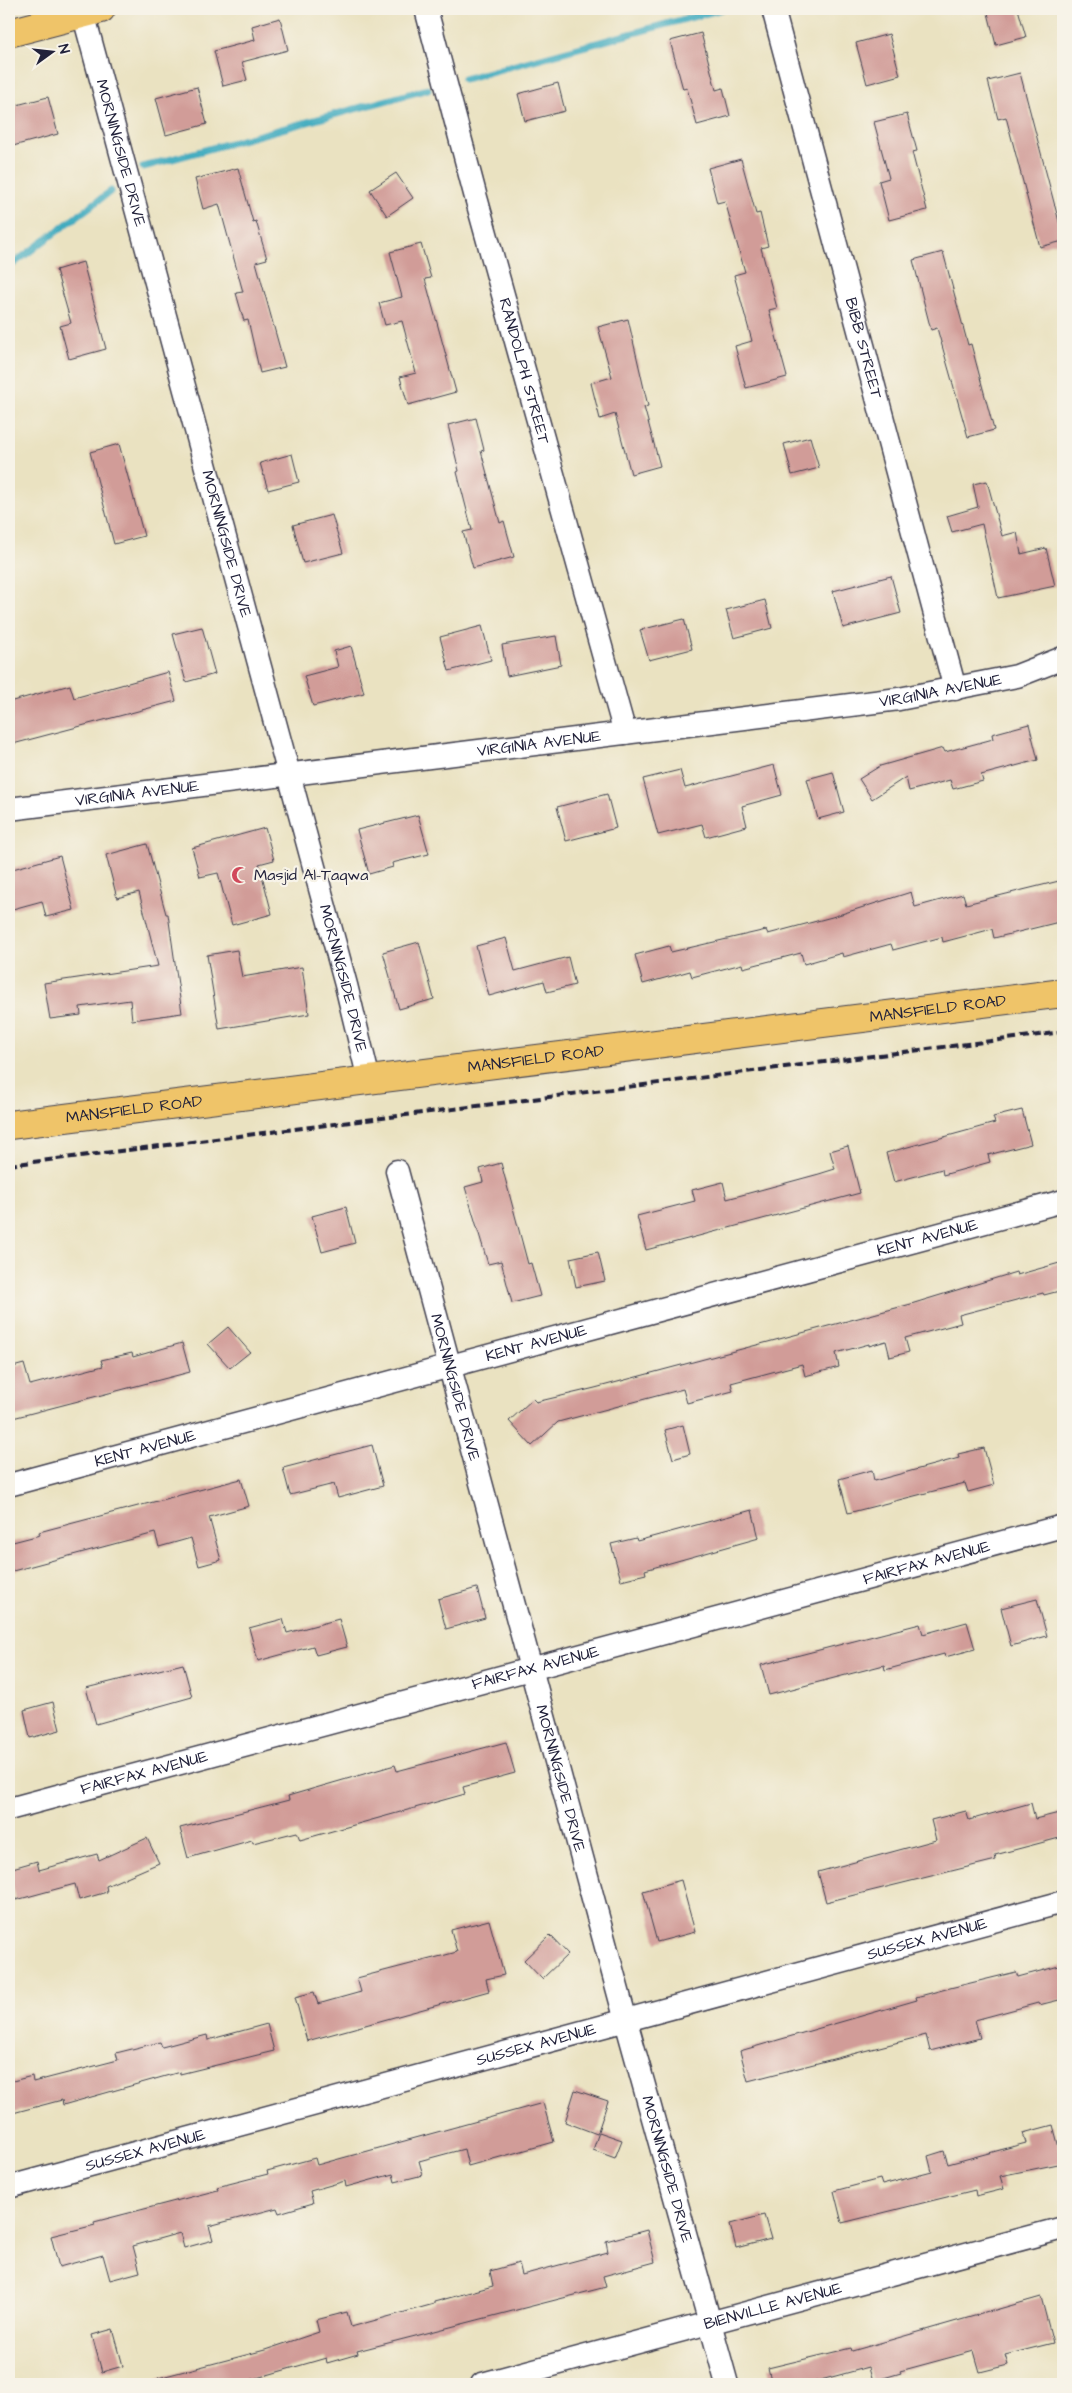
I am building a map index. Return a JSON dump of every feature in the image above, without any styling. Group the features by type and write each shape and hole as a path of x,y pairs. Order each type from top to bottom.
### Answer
{"main road":[{"path":"9,33 89,10"},
{"name":"MANSFIELD ROAD","path":"9,1125 1063,993"}],"street":[{"name":"RANDOLPH STREET","path":"426,9 480,213 625,733"},
{"name":"BIBB STREET","path":"773,9 955,689"},
{"name":"MORNINGSIDE DRIVE","path":"89,10 287,773 346,985 368,1080"},
{"name":"VIRGINIA AVENUE","path":"9,809 287,773 899,699 1017,676 1063,658"},
{"name":"MORNINGSIDE DRIVE","path":"397,1171 626,2020 727,2384"},
{"name":"KENT AVENUE","path":"9,1485 1063,1201"},
{"name":"FAIRFAX AVENUE","path":"9,1809 1063,1526"},
{"name":"SUSSEX AVENUE","path":"9,2187 1063,1902"},
{"name":"BIENVILLE AVENUE","path":"482,2384 1063,2228"}],"building":[{"path":"987,9 1018,9 1026,37 996,45"},
{"path":"280,18 288,50 242,62 247,80 223,86 214,51 255,40 252,26"},
{"path":"701,33 716,90 723,88 730,116 697,125 687,88 683,89 670,41"},
{"path":"889,34 900,75 867,84 856,43"},
{"path":"1020,73 1063,237 1063,241 1040,247 1006,117 998,119 988,81"},
{"path":"558,83 565,111 525,121 518,94"},
{"path":"197,87 207,124 166,135 156,98"},
{"path":"48,97 58,134 9,147 9,107"},
{"path":"907,114 917,151 912,152 927,210 889,220 879,181 889,178 874,122"},
{"path":"741,159 756,214 760,213 768,246 761,248 777,308 769,310 787,377 746,388 735,346 752,341 734,275 745,272 725,201 717,203 708,168"},
{"path":"238,168 253,222 256,221 267,259 256,262 285,367 260,373 248,320 244,321 236,293 243,292 219,204 203,209 195,179"},
{"path":"396,173 413,198 387,216 370,190"},
{"path":"421,244 431,278 425,279 456,392 408,405 400,377 416,373 402,321 385,325 379,303 402,297 390,252"},
{"path":"943,252 968,345 971,344 994,430 968,437 937,328 931,330 913,260"},
{"path":"83,262 106,349 69,359 60,326 71,323 56,270"},
{"path":"628,319 648,406 644,407 660,466 631,474 615,414 600,419 591,383 612,377 598,327"},
{"path":"476,418 484,450 481,451 500,523 504,521 514,557 473,568 463,532 472,530 457,472 459,471 448,425"},
{"path":"810,437 819,468 792,475 784,444"},
{"path":"119,444 144,536 114,544 90,452"},
{"path":"292,454 299,482 268,490 260,463"},
{"path":"987,481 1002,536 1017,532 1021,554 1046,548 1055,586 998,598 982,524 952,532 947,516 978,507 973,484"},
{"path":"332,515 343,553 303,563 293,525"},
{"path":"891,576 901,613 843,628 833,591"},
{"path":"765,600 772,628 734,638 726,610"},
{"path":"684,619 692,649 649,660 640,630"},
{"path":"482,626 491,660 449,671 440,637"},
{"path":"202,627 215,674 186,682 173,634"},
{"path":"556,636 561,665 507,676 502,645"},
{"path":"351,646 364,693 313,706 304,676 338,667 334,651"},
{"path":"168,672 176,701 9,745 9,702 70,685 74,698"},
{"path":"1029,724 1038,760 981,775 983,781 953,789 950,780 909,791 906,777 872,799 859,779 880,766 943,748 945,752 993,739 992,734"},
{"path":"774,765 782,795 742,806 747,826 706,837 702,824 658,835 643,779 680,770 685,788"},
{"path":"833,772 844,812 818,819 807,779"},
{"path":"607,794 616,828 566,841 557,807"},
{"path":"418,815 429,854 392,863 393,867 369,874 357,830"},
{"name":"Masjid Al-Taqwa","path":"265,828 274,860 259,864 272,914 232,925 218,873 200,877 192,848"},
{"path":"147,844 166,914 168,914 182,1013 132,1020 130,1000 80,1007 81,1015 50,1019 44,983 158,966 139,892 117,898 106,855"},
{"path":"60,856 74,910 46,917 42,901 9,910 9,870"},
{"path":"1059,881 1063,900 1063,921 994,938 992,929 943,942 942,937 893,950 891,944 843,957 842,953 804,964 801,953 743,968 742,964 692,977 690,971 643,984 635,955 669,946 671,952 766,930 768,934 832,917 911,892 915,907 963,894 966,904"},
{"path":"506,938 515,971 568,957 575,985 547,992 544,981 489,996 476,946"},
{"path":"419,942 434,999 399,1009 383,952"},
{"path":"237,950 242,977 302,967 309,1014 219,1029 207,955"},
{"path":"1022,1110 1031,1144 988,1155 990,1162 943,1175 942,1169 894,1182 886,1153 995,1123 993,1117"},
{"path":"848,1146 860,1193 646,1250 637,1216 695,1201 692,1190 723,1182 727,1199 835,1169 830,1151"},
{"path":"501,1163 528,1264 531,1263 540,1296 512,1303 501,1261 488,1264 465,1187 483,1182 480,1169"},
{"path":"346,1207 355,1243 322,1252 312,1216"},
{"path":"598,1252 605,1281 576,1287 570,1258"},
{"path":"1063,1262 1063,1290 1044,1295 1043,1293 959,1315 961,1323 905,1338 909,1352 890,1357 886,1341 836,1353 839,1367 805,1376 802,1364 731,1383 733,1391 687,1403 683,1389 558,1422 532,1446 509,1421 533,1399 536,1402 595,1388 911,1304 1016,1272 1017,1275"},
{"path":"228,1327 250,1352 230,1368 208,1344"},
{"path":"182,1343 190,1372 9,1419 9,1368 24,1364 30,1385 103,1366 101,1360 132,1353 133,1357"},
{"path":"683,1425 690,1454 673,1459 665,1430"},
{"path":"372,1445 383,1486 338,1498 334,1484 290,1495 283,1468"},
{"path":"984,1448 994,1485 968,1492 965,1483 848,1513 839,1479 872,1470 874,1481 959,1458 958,1454"},
{"path":"241,1479 249,1506 209,1517 221,1560 199,1566 191,1538 159,1547 155,1533 9,1572 9,1543 40,1535 39,1532"},
{"path":"752,1510 759,1538 645,1570 646,1574 621,1580 611,1544 636,1538 637,1541"},
{"path":"477,1588 485,1618 446,1629 438,1599"},
{"path":"1037,1599 1047,1636 1011,1646 1001,1608"},
{"path":"283,1619 287,1633 339,1619 347,1647 316,1655 313,1646 258,1661 249,1628"},
{"path":"967,1622 975,1649 945,1657 944,1654 885,1670 884,1665 769,1695 761,1665 920,1624 923,1634"},
{"path":"183,1664 192,1697 96,1724 86,1688"},
{"path":"53,1702 60,1730 30,1738 24,1710"},
{"path":"506,1742 515,1773 463,1787 465,1794 300,1840 297,1832 253,1843 252,1840 188,1858 180,1828 289,1800 288,1796 395,1765 397,1771"},
{"path":"1031,1803 1035,1819 1063,1812 1063,1837 995,1855 996,1860 826,1902 818,1872 936,1840 931,1820 966,1811 969,1820"},
{"path":"147,1838 159,1863 106,1886 107,1892 79,1900 75,1884 16,1900 9,1869 37,1861 39,1870 97,1854 99,1860"},
{"path":"681,1880 695,1932 657,1942 643,1891"},
{"path":"489,1920 504,1975 486,1979 489,1991 307,2041 295,1997 314,1992 318,2004 361,1992 357,1978 457,1952 451,1930"},
{"path":"550,1935 568,1954 542,1979 524,1960"},
{"path":"1063,1965 1063,1999 1039,2005 1038,2003 975,2020 980,2038 930,2051 926,2035 748,2081 740,2051 917,2000 916,1997 1016,1972 1018,1977"},
{"path":"267,2024 274,2051 180,2074 180,2072 63,2105 62,2100 9,2114 9,2082 32,2076 33,2082 118,2060 116,2053 160,2042 162,2047 207,2035 208,2040"},
{"path":"575,2090 608,2101 597,2134 565,2122"},
{"path":"543,2103 554,2142 468,2166 464,2149 419,2161 423,2175 395,2182 393,2174 346,2187 345,2181 310,2191 313,2203 279,2213 277,2208 209,2226 213,2240 184,2248 180,2233 133,2246 140,2272 110,2280 103,2255 59,2267 51,2236 95,2225 94,2222 218,2190 217,2187 268,2174 267,2171 315,2158 317,2165"},
{"path":"1053,2125 1063,2163 1000,2176 1004,2189 976,2196 975,2190 842,2223 834,2191 880,2179 882,2185 932,2172 928,2156 944,2151 948,2164 1026,2143 1023,2133"},
{"path":"599,2132 622,2140 615,2158 593,2150"},
{"path":"764,2215 771,2239 736,2248 730,2224"},
{"path":"647,2230 655,2262 603,2276 606,2287 357,2351 358,2354 327,2363 326,2358 236,2384 159,2384 158,2378 265,2350 319,2332 316,2320 347,2312 351,2327 493,2286 490,2271 519,2263 522,2275 608,2252 606,2241"},
{"path":"1041,2297 1053,2343 1005,2355 1008,2365 980,2372 974,2351 900,2371 901,2373 873,2381 869,2367 806,2384 772,2384 768,2368 851,2348 852,2351"},
{"path":"113,2329 123,2366 102,2372 92,2335"}],"waterway":[{"path":"464,79 722,9"},
{"path":"143,167 428,89"},
{"path":"9,267 111,191"}],"railway":[{"path":"9,1165 1063,1032"}],"place":[{"name":"Masjid Al-Taqwa","path":"240,875"}]}
